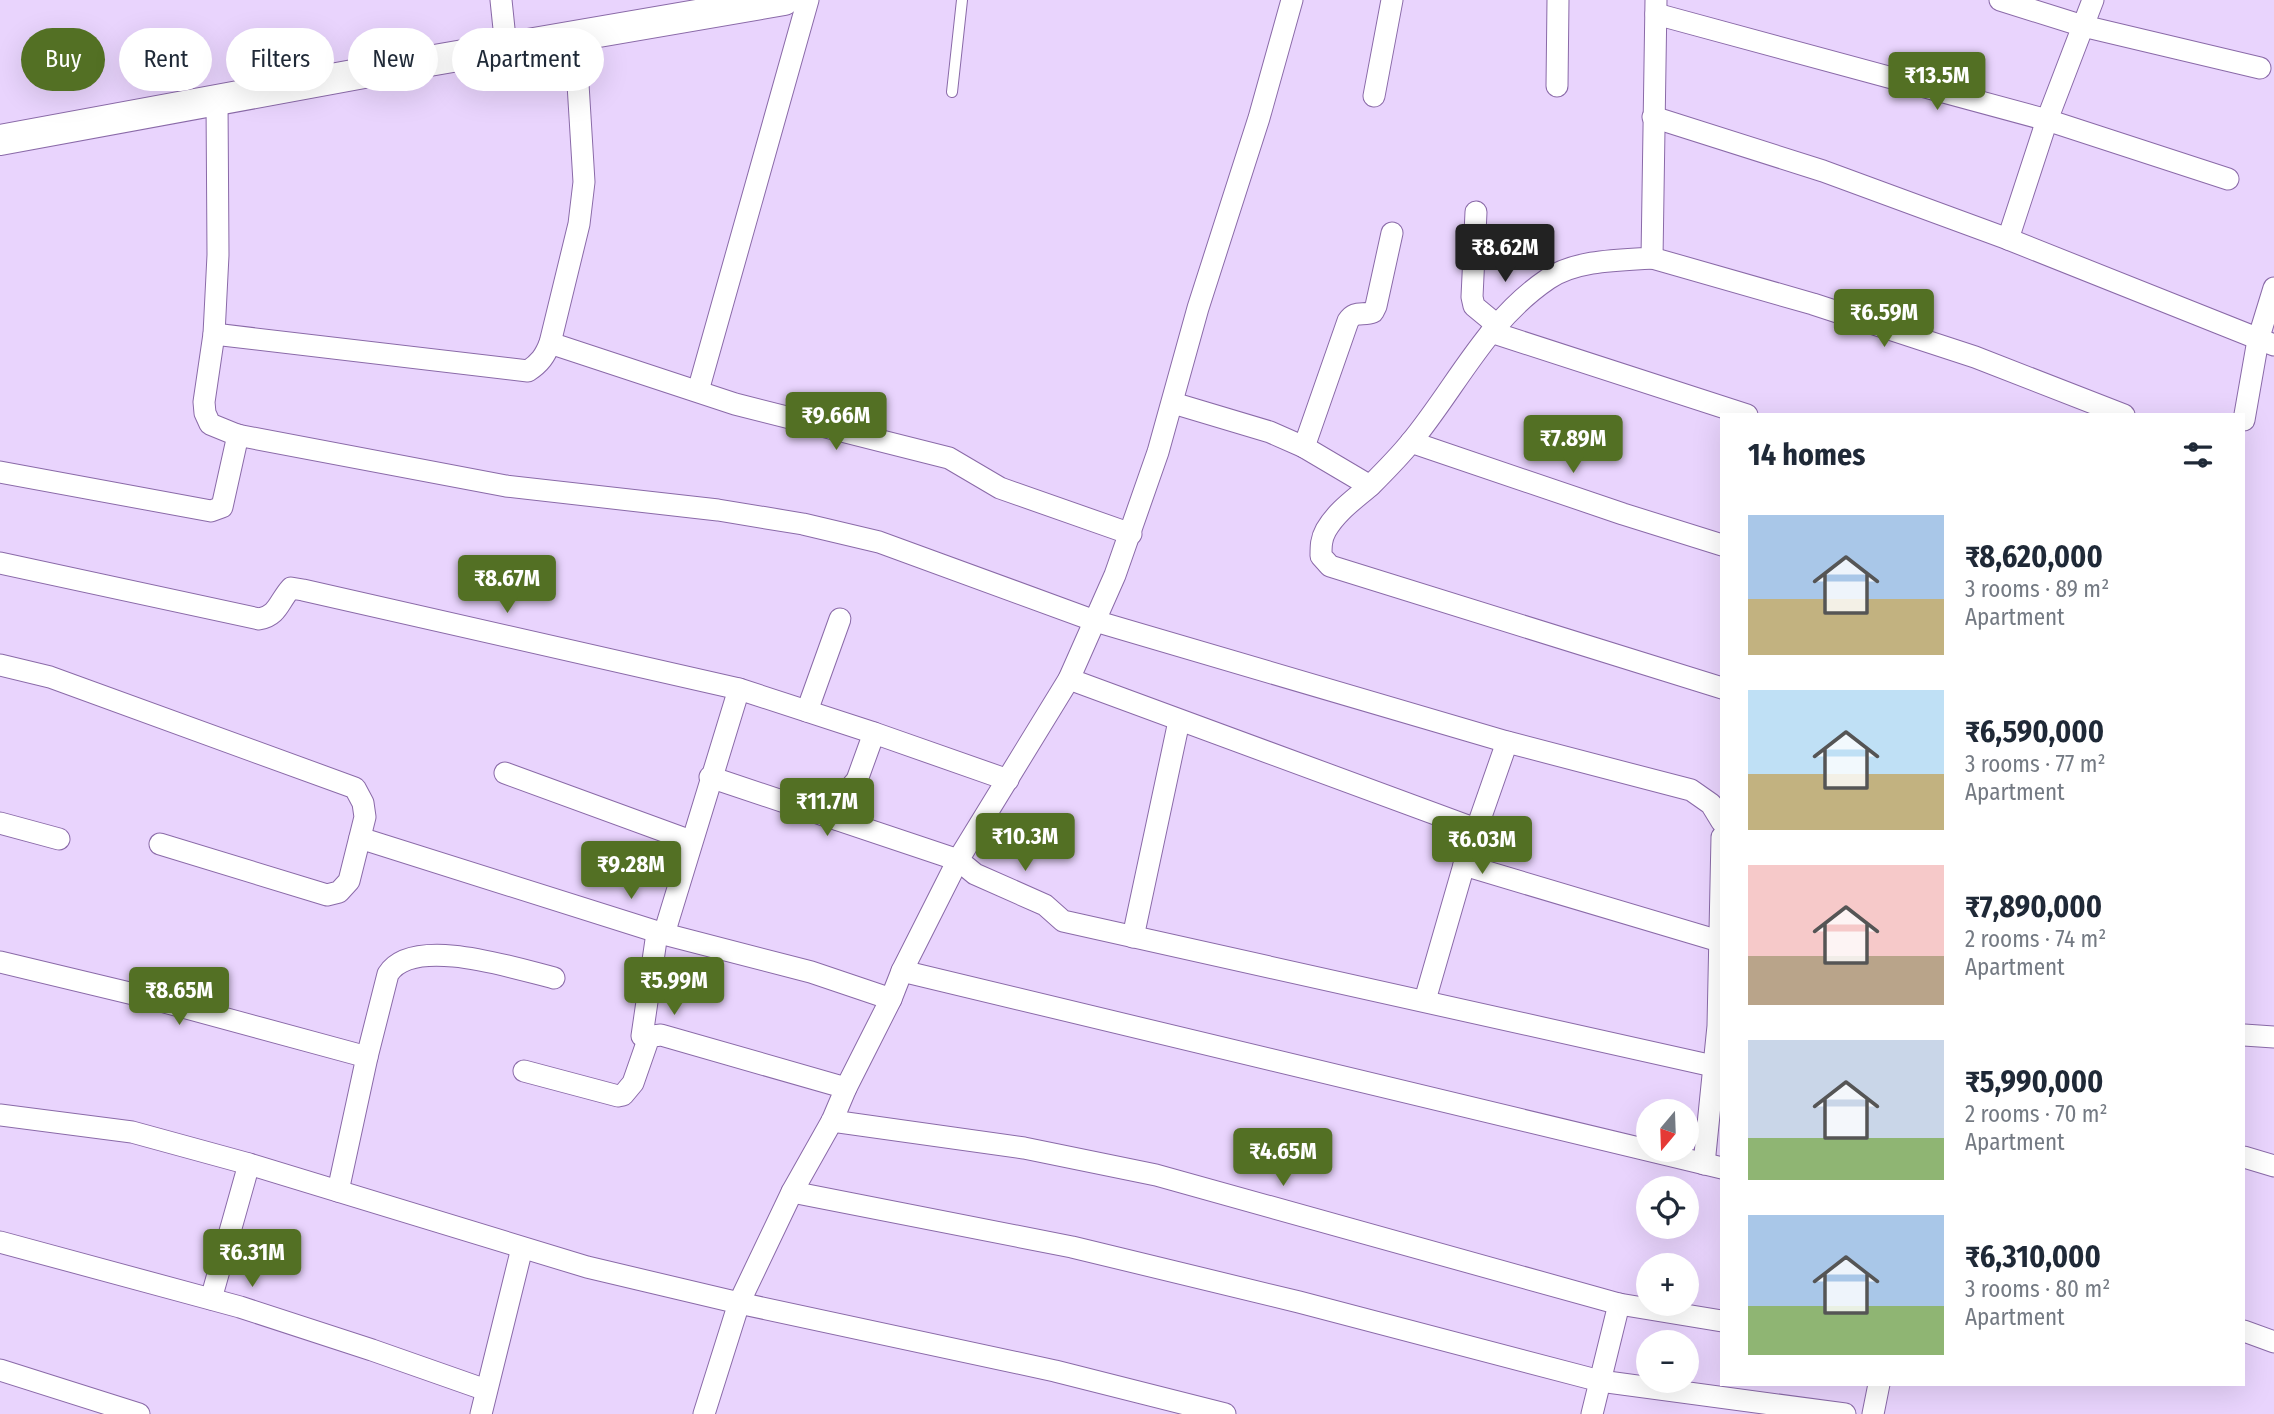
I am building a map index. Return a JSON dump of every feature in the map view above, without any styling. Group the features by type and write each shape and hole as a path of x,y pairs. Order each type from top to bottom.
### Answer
{"street":[{"path":"501,0 504,28"},
{"path":"604,30 784,0"},
{"path":"698,391 808,0"},
{"path":"704,1414 739,1303 792,1192 832,1121 902,971 958,860 1069,679 1095,621 1131,534 1173,403 1198,308 1259,118 1292,0"},
{"path":"1374,96 1392,0"},
{"path":"1557,86 1558,0"},
{"path":"2000,0 2083,26 2260,68"},
{"path":"2008,239 2047,120 2093,0"},
{"path":"1652,258 1656,7 2047,120 2228,179"},
{"path":"0,140 452,58"},
{"path":"214,334 528,371 539,364 550,343 579,224 584,182 578,91"},
{"path":"217,101 218,255 214,334 204,402 210,424 238,435 506,486 718,510 803,524 879,542 1095,621 1507,742 1691,790 1711,804 1720,819"},
{"path":"1653,117 1823,171 2008,239 2266,343"},
{"path":"1476,212 1472,298 1474,306 1494,328 1741,413"},
{"path":"1304,447 1348,321 1357,313 1373,312 1376,306 1392,233"},
{"path":"1720,687 1331,566 1321,556 1320,542 1326,528 1411,442 1494,328 1518,301 1551,277 1594,262 1652,258 1814,304 1975,357 2119,413"},
{"path":"2245,416 2266,343 2274,288"},
{"path":"550,343 806,423 949,458 1000,488 1131,534"},
{"path":"1173,403 1270,432 1304,447 1370,486"},
{"path":"0,472 211,511 222,507 238,435"},
{"path":"1411,442 1720,544"},
{"path":"0,563 259,620 269,617 279,608 283,597 291,588 739,689 1008,780"},
{"path":"807,711 840,619"},
{"path":"0,665 50,677 355,788 363,803 365,817 349,881 339,892 327,895 160,844"},
{"path":"1069,679 1476,829"},
{"path":"664,934 739,689"},
{"path":"1133,937 1179,721"},
{"path":"836,819 846,793 857,780 874,733"},
{"path":"1425,1000 1464,865 1507,742"},
{"path":"505,773 691,841"},
{"path":"710,777 958,860 975,874 1045,905 1063,920 1713,1066"},
{"path":"0,823 59,839"},
{"path":"360,838 664,934 811,972 891,999"},
{"path":"1464,865 1719,941"},
{"path":"902,971 1713,1166 1713,1066 1720,1026 1720,906"},
{"path":"642,1036 657,933 664,934"},
{"path":"338,1191 367,1057 388,974 393,966 427,955 455,956 554,978"},
{"path":"0,962 146,997 367,1057"},
{"path":"524,1071 618,1096 623,1095 633,1083 648,1040 653,1035 661,1035 846,1088"},
{"path":"2245,1035 2274,1037"},
{"path":"0,1115 132,1132 249,1164 587,1267 739,1303 1055,1371 1224,1414"},
{"path":"832,1121 1024,1148 1156,1175 1619,1304 1720,1321"},
{"path":"2245,1157 2274,1166"},
{"path":"211,1299 249,1164"},
{"path":"792,1192 1072,1247 1299,1302 1600,1381 1845,1414"},
{"path":"0,1242 211,1299 372,1350 486,1390"},
{"path":"481,1414 522,1248"},
{"path":"1592,1414 1619,1304"},
{"path":"2245,1331 2274,1342"},
{"path":"0,1370 139,1414"},
{"path":"1873,1414 1879,1386"}],"lane":[{"path":"952,92 962,0"}]}
